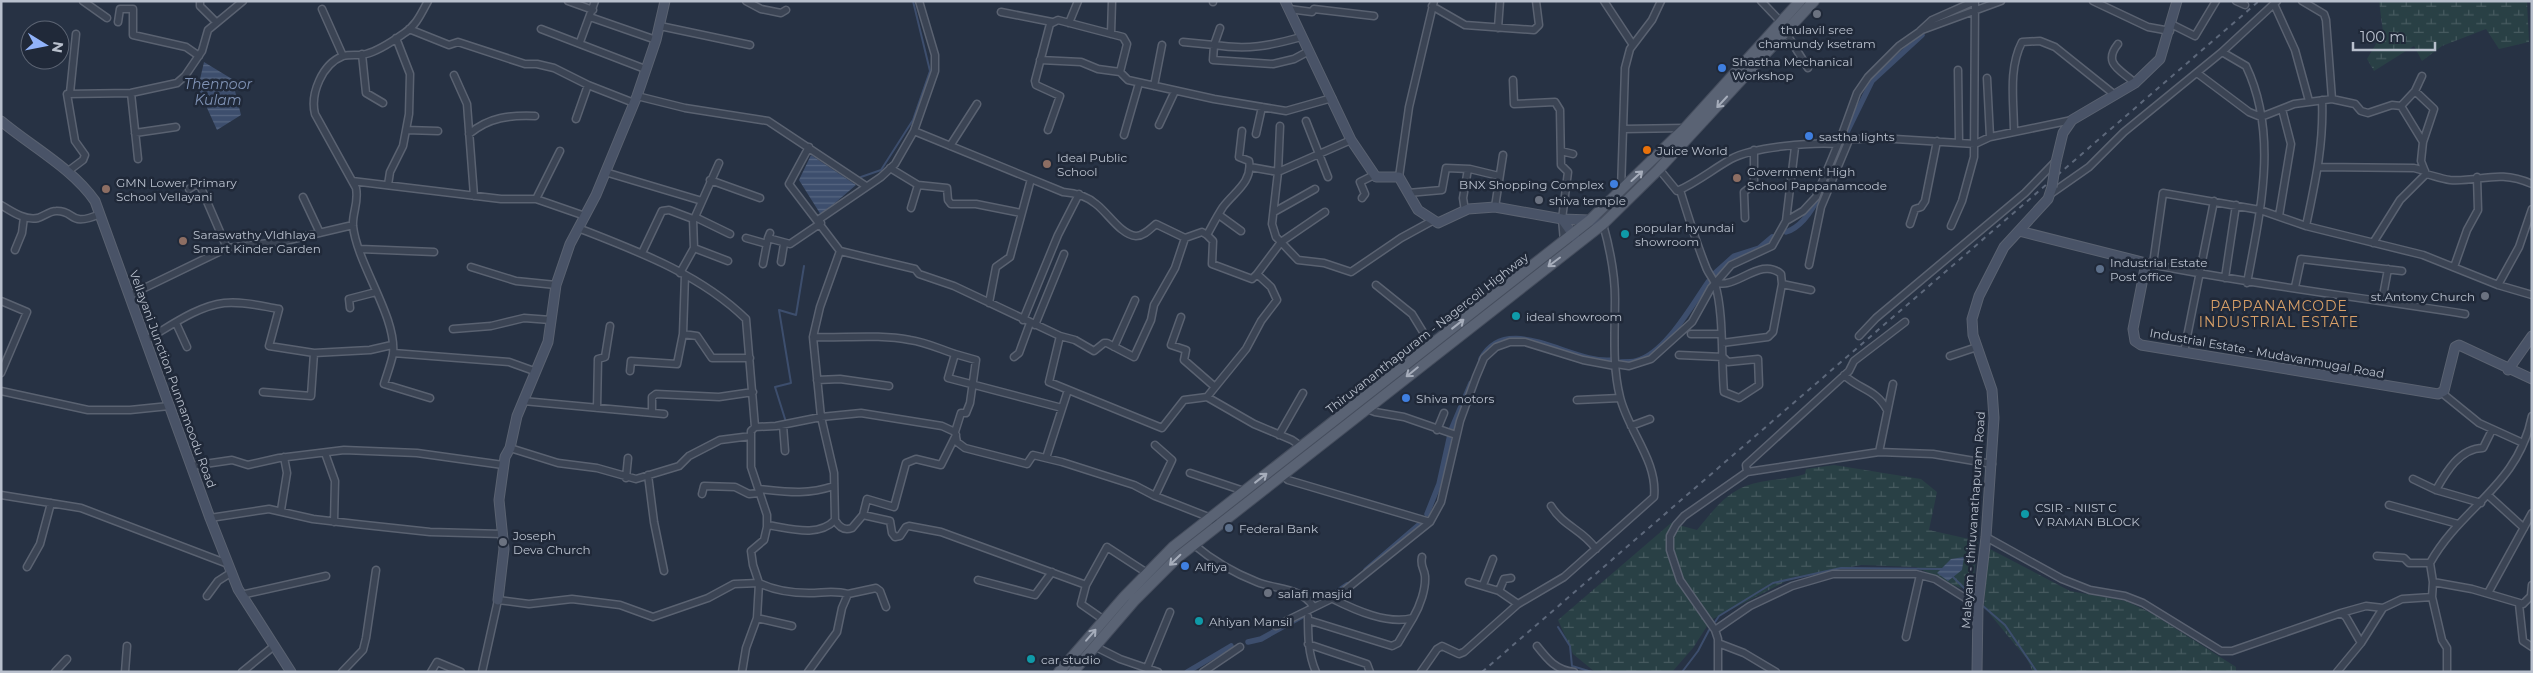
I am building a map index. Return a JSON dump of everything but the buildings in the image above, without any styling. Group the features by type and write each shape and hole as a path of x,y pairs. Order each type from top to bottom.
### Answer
{"main road":[{"name":"Thiruvananthapuram - Nagercoil Highway","path":"1073,672 1134,601 1244,491 1564,241 1576,239 1590,220 1685,128 1800,1"},
{"name":"Thiruvananthapuram - Nagercoil Highway","path":"1059,672 1104,620 1173,547 1214,522 1282,475 1576,239 1603,224 1659,169 1814,1"}],"street":[{"path":"83,1 106,18"},
{"path":"200,1 200,6 216,22"},
{"path":"70,93 131,93 177,83 199,56 208,30 243,1"},
{"path":"428,1 417,22 396,38 362,54 343,56 329,65 315,91 312,103 315,114 352,181 358,201 353,225 388,323 392,345 393,353 384,384 430,398"},
{"path":"568,1 591,14 656,40"},
{"path":"580,42 596,1"},
{"path":"482,672 490,646 504,550 499,500 503,466 510,448 517,416 548,342 556,285 570,244 585,216 636,99 656,40 665,1"},
{"path":"746,1 772,12 780,13 786,10"},
{"path":"746,238 768,238 784,244 796,242 890,168 914,131 935,72 935,55 919,1"},
{"path":"1069,23 1078,1"},
{"path":"1111,34 1112,1"},
{"path":"1498,28 1500,1"},
{"path":"1422,672 1437,649 1442,646 1459,654 1464,652 1518,604 1564,576 1654,497 1656,486 1652,472 1620,398 1616,365 1613,271 1603,224 1590,220 1562,219 1495,207 1465,211 1440,223 1432,221 1418,210 1399,177 1409,107 1433,4 1465,25 1534,30 1539,25 1536,1"},
{"path":"1604,1 1633,45"},
{"path":"1620,191 1625,68 1633,45 1652,20 1661,1"},
{"path":"1762,1 1781,22"},
{"path":"1786,221 1803,211 1816,197 1857,93 1868,78 1899,46 1920,32 1932,20 1975,1 1975,144 1969,180 1951,226"},
{"path":"1920,32 2001,1"},
{"path":"2093,1 2148,27 2170,28 2195,36 2216,1"},
{"path":"1659,169 1673,188 1680,190 1733,158 1754,150 1821,142 1879,138 1975,144 1990,137 2072,120 2135,83 2160,59 2177,1"},
{"path":"2236,1 2246,5"},
{"path":"2302,1 2324,14 2326,20 2332,99"},
{"path":"2051,192 2089,167 2124,132 2198,73 2275,3 2293,43 2309,101"},
{"path":"1287,5 1351,140 1374,175 1381,178 1399,177"},
{"path":"1287,5 1312,12 1314,9 1374,16"},
{"path":"118,22 120,9 133,10 133,35 186,47 199,56"},
{"path":"322,9 343,56"},
{"path":"1001,12 1052,22 1058,20 1123,37 1127,44 1120,72"},
{"path":"1048,130 1060,96 1036,85 1040,60 1052,22"},
{"path":"660,26 750,45"},
{"path":"1220,28 1214,45 1214,61 1243,64 1273,64 1294,59 1309,51"},
{"path":"409,29 449,45 458,42 525,64 537,64 554,68 588,85 636,99 768,121 866,186"},
{"path":"541,29 580,42 645,69"},
{"path":"1786,33 1808,68"},
{"path":"67,172 83,160 84,155 75,141 66,97 70,93 76,34"},
{"path":"1183,42 1239,48 1265,48 1301,37"},
{"path":"388,185 390,172 403,146 409,114 410,74 396,38"},
{"path":"2014,132 2013,82 2018,49 2022,42 2040,41 2055,47 2115,95"},
{"path":"2118,44 2111,52 2113,64 2135,83"},
{"path":"1154,86 1162,45"},
{"path":"2222,52 2246,66 2261,117 2265,170 2247,283"},
{"path":"362,54 366,93 383,102"},
{"path":"1040,60 1080,62 1098,69 1120,72 1128,80 1139,83 1262,107 1296,110 1332,98"},
{"path":"1958,70 1957,109 1959,142"},
{"path":"2198,73 2250,112 2261,117 2294,104 2332,99 2355,104 2361,111 2368,113 2392,105 2401,106"},
{"path":"454,75 467,104 474,196"},
{"path":"2401,106 2415,91 2422,76"},
{"path":"1987,78 1990,137"},
{"path":"1513,80 1514,104 1555,102 1558,104 1561,165 1568,172 1562,219 1564,241"},
{"path":"1124,135 1139,83"},
{"path":"576,118 588,85"},
{"path":"1159,124 1175,91"},
{"path":"2415,91 2434,109 2423,142 2421,165 2425,172"},
{"path":"131,93 138,159"},
{"path":"2306,226 2319,167 2323,129 2322,100"},
{"path":"950,146 977,104"},
{"path":"2401,106 2423,142"},
{"path":"1256,134 1262,107"},
{"path":"2279,216 2291,144 2282,109"},
{"path":"468,134 487,121 516,115 535,116"},
{"path":"2051,192 2063,133 2072,120"},
{"name":"Vellayani Junction Punnamoodu Road","path":"1,121 67,172 91,195 130,295 210,518 241,595 291,672"},
{"path":"1306,122 1328,178"},
{"path":"1280,126 1278,172 1272,224 1276,236 1298,260 1324,263 1354,272 1401,238 1432,221"},
{"path":"135,133 176,127"},
{"path":"1624,129 1685,128"},
{"path":"406,130 438,131"},
{"path":"914,131 1063,192 1079,194 1096,203 1128,234 1137,236 1144,234 1156,224 1185,238 1202,232 1213,240 1212,264 1252,279 1281,242 1325,212"},
{"path":"1207,235 1223,207 1240,191 1250,168 1249,161 1239,157 1242,131"},
{"path":"1250,168 1278,172 1351,140"},
{"path":"1809,265 1821,207 1849,140"},
{"path":"1910,224 1915,209 1922,207 1925,201 1937,141"},
{"path":"1276,626 1311,607 1332,600 1378,566 1430,522 1441,502 1453,435 1480,366 1484,358 1496,347 1510,342 1525,342 1616,365 1629,366 1651,359 1692,322 1715,282 1731,265 1772,246 1786,221 1795,146"},
{"path":"809,147 789,184 820,222 840,251 915,269 919,274 954,286 1023,320 1060,336 1075,340 1094,351 1104,343 1134,356 1151,320 1154,305 1175,268 1185,238"},
{"path":"1745,218 1744,192 1754,184 1754,150"},
{"path":"536,199 560,151"},
{"path":"1561,152 1573,154"},
{"path":"1495,207 1503,155"},
{"path":"1860,336 1876,318 2025,192 2056,161"},
{"path":"630,372 631,361 677,364 683,334 682,274 694,248 694,218 719,163"},
{"path":"2319,167 2414,168 2450,180 2477,177 2511,177 2532,184"},
{"path":"890,168 918,185 947,188 948,200 951,204 976,204 1021,213"},
{"path":"1408,194 1441,190 1443,188 1446,168 1468,169 1499,176"},
{"path":"1465,211 1463,198 1468,169"},
{"path":"605,172 702,201"},
{"path":"2373,243 2400,200 2425,172"},
{"path":"1362,198 1365,194 1360,182 1374,175"},
{"path":"2454,267 2467,230 2478,210 2477,177"},
{"path":"989,303 996,267 1010,257 1031,179"},
{"path":"710,180 760,198"},
{"path":"352,181 501,199 536,199 585,216"},
{"path":"189,189 199,183 227,248"},
{"path":"911,208 918,185"},
{"path":"1274,212 1315,190"},
{"path":"1679,355 1723,358 1728,362 1758,359 1759,385 1740,398 1724,392 1721,371 1723,358 1722,343 1715,282 1707,269 1680,190"},
{"name":"Malayam - thiruvanathapuram Road","path":"1977,672 1978,606 1986,537 1994,418 1992,390 1972,335 1972,319 1979,296 2004,247 2051,192"},
{"path":"2149,264 2163,193 2260,210 2306,226 2423,255 2498,285 2532,295"},
{"path":"1023,320 1058,235 1079,194"},
{"path":"303,197 320,233"},
{"path":"2184,352 2198,273 2214,201"},
{"path":"1,205 24,217 33,219 59,211 77,220 85,221 100,214"},
{"path":"2225,278 2236,205"},
{"path":"2498,285 2518,247 2532,209"},
{"path":"642,253 662,211 669,210 694,218 730,234"},
{"path":"1219,215 1241,231"},
{"path":"15,250 22,233 24,217"},
{"path":"1562,219 1576,239"},
{"path":"130,295 227,248 284,241 353,225"},
{"path":"578,228 642,253 682,274 736,309 746,319 755,427"},
{"path":"2019,231 2149,264 2247,283 2295,287 2464,314"},
{"path":"763,264 768,238"},
{"path":"781,262 784,244"},
{"path":"694,248 728,261"},
{"path":"360,249 434,252"},
{"path":"813,337 850,338 881,336 909,339 976,360 970,403 966,413 961,413 955,433 941,464 916,459 906,463 894,507 867,499 863,515 848,530 839,526 835,520 832,463 821,417 813,337 820,307 840,251"},
{"path":"1014,357 1019,353 1064,254"},
{"path":"2295,287 2301,259 2402,272"},
{"name":"Industrial Estate - Mudavanmugal Road","path":"2149,264 2134,329 2135,341 2141,345 2361,382 2442,393"},
{"path":"471,267 516,281 556,285"},
{"path":"1715,282 1727,283 1749,273 1768,269 1781,274 1782,284 1773,332 1768,337 1722,343"},
{"path":"2382,301 2388,269"},
{"path":"1208,397 1246,349 1261,322 1277,300 1271,287 1257,274"},
{"path":"1782,284 1811,290"},
{"path":"1376,285 1412,314 1431,345"},
{"path":"350,308 349,299 376,292"},
{"path":"1114,347 1135,300"},
{"path":"1,301 26,312 1,373"},
{"path":"146,340 196,312 222,303 239,303 279,309 269,346 314,353 370,350 392,345"},
{"path":"1181,317 1171,345 1186,350 1184,360 1215,387"},
{"path":"453,329 491,326 524,318 551,320"},
{"path":"1747,472 1746,465 1844,376 1854,361 1905,322"},
{"path":"176,324 187,347"},
{"path":"597,408 598,359 605,357 610,326"},
{"path":"683,334 697,336 712,358 750,358"},
{"path":"1691,334 1721,334"},
{"path":"1060,336 1049,382 1162,428 1184,400 1208,397 1254,424 1279,434 1302,447"},
{"path":"2508,370 2532,336"},
{"path":"2523,443 2479,424 2442,393 2455,347 2459,344 2508,370 2532,379"},
{"path":"1950,356 1977,347"},
{"path":"263,392 310,396 314,353"},
{"path":"393,353 509,362 534,372"},
{"path":"955,354 948,378 973,386 1016,394 1062,408"},
{"path":"1844,376 1857,386 1874,393 1888,410"},
{"path":"817,380 840,379 889,386"},
{"path":"1879,452 1893,384"},
{"path":"1046,458 1068,390"},
{"path":"1,392 88,410 130,410 169,406"},
{"path":"652,412 652,397 656,394 719,397 753,392"},
{"path":"1279,434 1302,393"},
{"path":"1577,400 1620,398"},
{"path":"523,401 664,414"},
{"path":"1367,408 1375,412 1404,417 1453,435"},
{"path":"742,672 746,648 757,618 758,583 751,551 764,540 767,525 767,516 751,467 751,431 755,427 783,425 821,417 861,413 942,426 955,433 960,445 970,449 1027,464 1033,455 1046,458 1134,485 1214,522"},
{"path":"1437,430 1444,413"},
{"path":"2447,672 2447,648 2442,640 2432,596 2433,582 2430,563 2447,535 2488,496 2507,474 2523,443 2532,416"},
{"path":"1631,426 1650,419"},
{"path":"783,425 785,451"},
{"path":"2436,490 2444,476 2469,449 2483,448 2492,430"},
{"path":"510,448 558,463 597,468 636,480 679,466 689,456 720,440 751,436"},
{"path":"970,449 971,441"},
{"path":"1155,445 1172,460 1155,496"},
{"path":"191,466 232,460 248,465 284,457 344,450 417,453 503,466"},
{"path":"1718,672 1718,643 1715,630 1680,580 1670,550 1670,536 1676,525 1690,511 1747,472 1879,452 1933,454 1992,464"},
{"path":"325,453 335,481 334,522"},
{"path":"281,510 287,473 284,457"},
{"path":"626,478 628,458"},
{"path":"1190,472 1244,491"},
{"path":"1282,475 1288,480 1430,522"},
{"path":"648,476 654,522 664,570"},
{"path":"2413,480 2436,490 2481,503"},
{"path":"702,494 704,486 734,487 749,494 759,491 799,494 815,492 834,486"},
{"path":"1,495 81,508 230,568 207,596"},
{"path":"2488,496 2524,528"},
{"path":"27,567 40,544 51,503"},
{"path":"2389,505 2458,524"},
{"path":"1551,506 1559,519 1582,532 1596,549"},
{"path":"210,518 254,510 281,510 334,522 430,532 503,534"},
{"path":"2488,593 2532,513"},
{"path":"863,515 890,521 892,533 895,537 900,536 906,527 909,526 937,530 1086,585"},
{"path":"767,525 814,531 828,528 835,520"},
{"path":"1986,537 2062,579 2090,590 2125,596 2143,603 2221,651 2232,651 2366,606 2383,608 2402,600 2432,596"},
{"path":"1193,544 1210,559 1257,582 1305,595 1311,607 1308,620 1308,644 1316,672"},
{"path":"1104,620 1081,604 1086,585 1107,547 1147,573"},
{"path":"2377,556 2404,558 2409,563 2430,563"},
{"path":"1308,620 1392,646 1398,643 1413,618 1425,583 1425,573 1420,565 1422,557"},
{"path":"1483,585 1494,559"},
{"path":"342,672 362,650 376,570"},
{"path":"978,580 1035,594 1052,572"},
{"path":"1715,630 1750,606 1792,586 1833,574 1902,572 1920,575 1935,579 1978,606"},
{"path":"1906,637 1920,575"},
{"path":"241,595 326,576"},
{"path":"1499,591 1504,579 1511,578"},
{"path":"1469,582 1499,591 1518,604"},
{"path":"2433,582 2488,593 2519,604 2527,602 2531,595 2532,585"},
{"path":"498,600 529,604 572,599 620,605 653,618 700,602 734,584 758,583 774,590 810,593 834,590 848,594 876,588 880,591 886,607"},
{"path":"808,672 837,632 842,608 848,594"},
{"path":"1332,600 1370,614 1395,619 1413,618"},
{"path":"2519,604 2523,641 2532,647"},
{"path":"2337,672 2361,643 2383,608"},
{"path":"1147,668 1170,612"},
{"path":"2341,613 2346,617 2361,643"},
{"path":"757,618 792,626"},
{"path":"1718,643 1744,653 1776,672"},
{"path":"1308,644 1368,664 1370,672"},
{"path":"125,672 127,646"},
{"path":"242,672 274,646"},
{"path":"1094,646 1120,659 1158,672"},
{"path":"1537,646 1550,663 1566,671 1574,672"},
{"path":"1203,672 1240,647"},
{"path":"56,672 67,659"},
{"path":"431,672 437,662 461,672"}],"green space":[{"path":"2379,1 2527,1 2529,42 2499,49 2486,29 2442,46 2422,61 2414,46 2374,71 2367,59 2383,32"},
{"path":"1834,465 1921,479 1937,492 1929,530 1978,541 1973,584 1960,588 1916,567 1861,565 1794,577 1711,620 1693,648 1672,672 1595,672 1573,654 1558,620 1671,523 1697,530 1724,500 1740,489 1760,482 1805,474 1806,469"},
{"path":"1988,548 2070,591 2126,601 2151,613 2236,667 2236,672 2033,672 2027,659 1984,607"}],"water":[{"name":"Thennoor Kulam","path":"204,62 232,79 241,115 217,130 198,88"},
{"path":"811,155 856,185 821,215 799,180"},
{"path":"1964,557 1962,570 1948,581 1937,573 1951,559"}],"waterway":[{"path":"861,177 881,170 913,120 930,71 913,1"},
{"path":"1950,15 1971,7"},
{"path":"1846,134 1872,81 1922,35"},
{"path":"1831,170 1841,146"},
{"path":"1786,232 1802,222 1820,194"},
{"path":"1715,273 1734,256 1759,248 1772,237"},
{"path":"786,422 775,387 791,383 779,310 796,315 804,266"},
{"path":"1621,362 1636,361 1647,357 1657,349 1677,328 1708,282"},
{"path":"1481,359 1492,345 1507,339 1524,339 1579,355 1612,360"},
{"path":"1427,514 1439,484 1451,430 1471,383"},
{"path":"1366,570 1422,522"},
{"path":"1715,622 1719,616 1773,583 1841,568 1942,569"},
{"path":"1953,577 1974,598"},
{"path":"1328,598 1347,585"},
{"path":"1983,606 2005,625 2037,672"},
{"path":"1248,642 1261,639 1302,616"},
{"path":"1558,627 1570,646 1572,666 1592,672"},
{"path":"1682,672 1698,651 1709,630"},
{"path":"1187,672 1231,646"}],"railway":[{"path":"1482,672 2259,1"}],"place":[{"name":"thulavil sree chamundy ksetram","path":"1817,14"},
{"name":"Shastha Mechanical Workshop","path":"1722,68"},
{"name":"sastha lights","path":"1809,136"},
{"name":"Juice World","path":"1647,150"},
{"name":"Ideal Public School","path":"1047,164"},
{"name":"Government High School Pappanamcode","path":"1737,178"},
{"name":"BNX Shopping Complex","path":"1614,184"},
{"name":"GMN Lower Primary School Vellayani","path":"106,189"},
{"name":"shiva temple","path":"1539,200"},
{"name":"popular hyundai showroom","path":"1625,234"},
{"name":"Saraswathy VIdhlaya Smart Kinder Garden","path":"183,241"},
{"name":"Industrial Estate Post office","path":"2100,269"},
{"name":"st.Antony Church","path":"2485,296"},
{"name":"ideal showroom","path":"1516,316"},
{"name":"Shiva motors","path":"1406,398"},
{"name":"CSIR - NIIST C V RAMAN BLOCK","path":"2025,514"},
{"name":"Federal Bank","path":"1229,528"},
{"name":"Joseph Deva Church","path":"503,542"},
{"name":"Alfiya","path":"1185,566"},
{"name":"salafi masjid","path":"1268,593"},
{"name":"Ahiyan Mansil","path":"1199,621"},
{"name":"car studio","path":"1031,659"}],"district":[{"name":"PAPPANAMCODE INDUSTRIAL ESTATE","path":"2279,314"}]}
